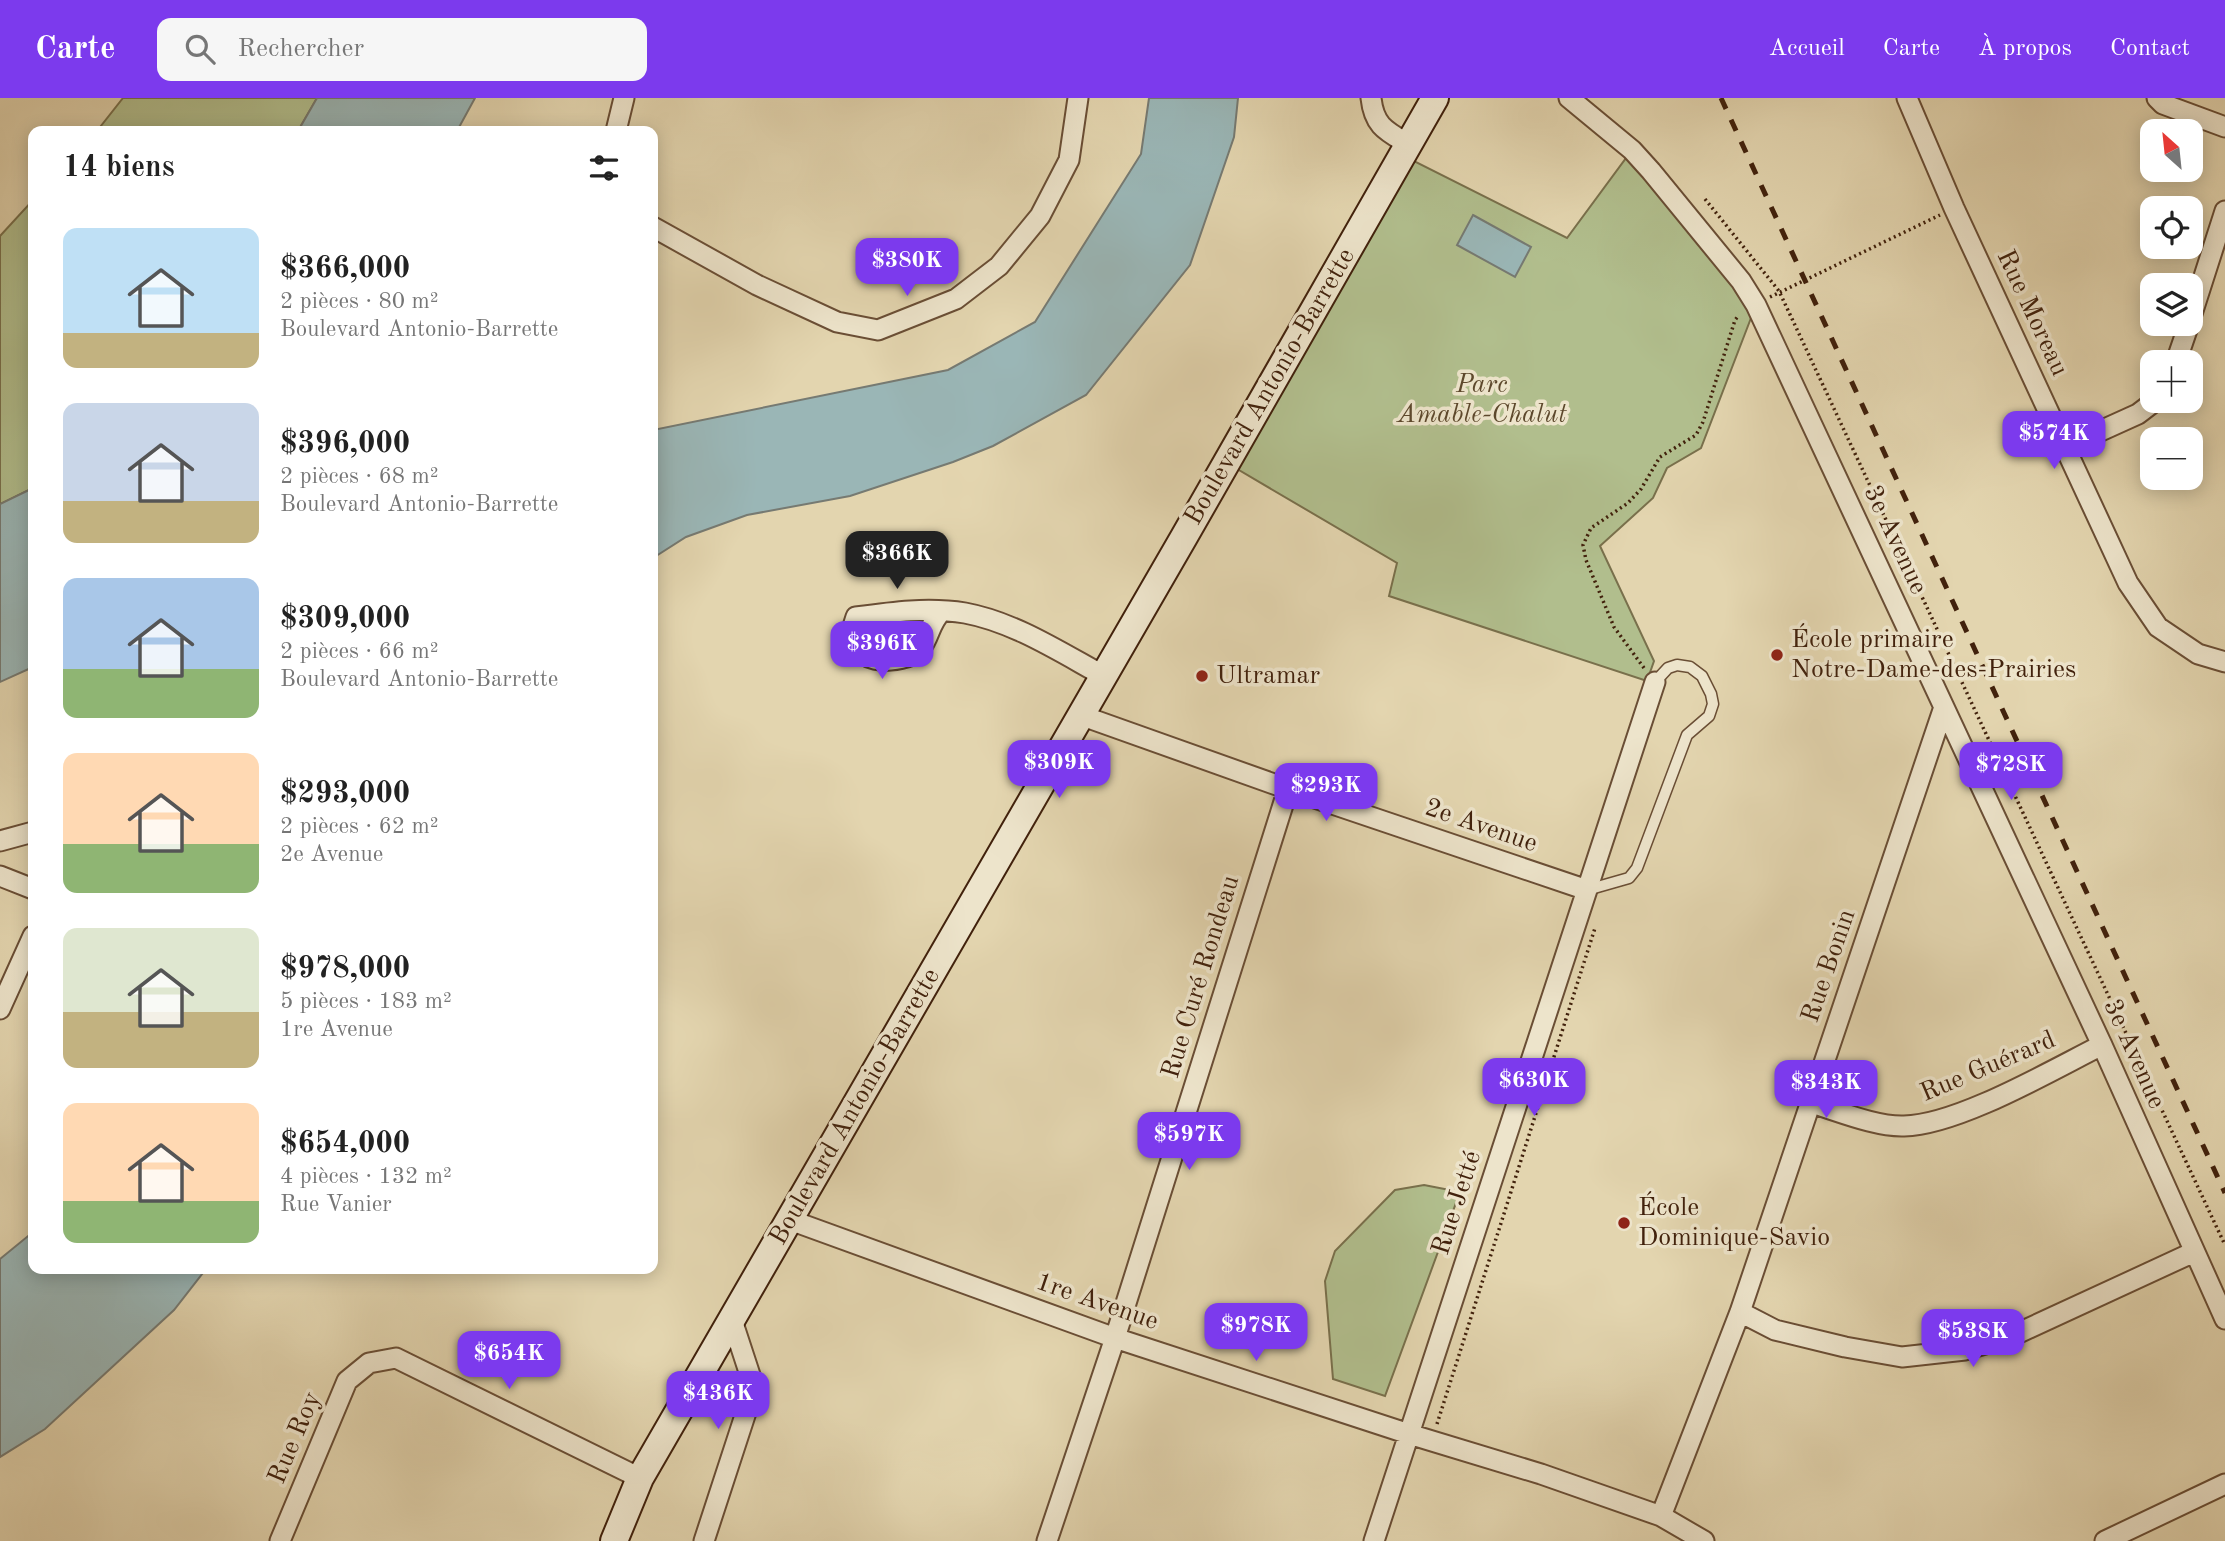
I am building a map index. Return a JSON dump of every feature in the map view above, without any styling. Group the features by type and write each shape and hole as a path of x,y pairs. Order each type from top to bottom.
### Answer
{"street":[{"path":"618,126 624,98"},
{"path":"658,230 757,285 837,323 878,330 956,299 999,266 1040,216 1069,160 1078,98"},
{"path":"1371,98 1375,118 1382,129 1408,144"},
{"name":"Boulevard Antonio-Barrette","path":"614,1541 640,1478 1435,98"},
{"name":"3e Avenue","path":"1569,98 1638,157 1741,281 1756,305 2102,1045 2225,1319"},
{"name":"Rue Moreau","path":"1907,98 1954,208 2128,583 2158,627 2198,654 2225,662"},
{"path":"2157,98 2163,104 2225,127"},
{"path":"2203,280 2225,211"},
{"path":"2065,447 2140,412"},
{"path":"942,611 966,613 988,619 1025,634 1104,676"},
{"name":"Rue Jetté","path":"1374,1541 1655,682"},
{"name":"Rue Bonin","path":"1661,1516 1740,1312 1944,707"},
{"name":"2e Avenue","path":"1080,715 1587,890"},
{"name":"Rue Curé Rondeau","path":"1047,1541 1115,1338 1288,789"},
{"path":"0,841 28,833"},
{"path":"0,876 28,887"},
{"path":"0,1009 28,947"},
{"name":"Rue Guérard","path":"1811,1103 1883,1124 1902,1127 1923,1124 1987,1101 2102,1045"},
{"name":"1re Avenue","path":"790,1220 1115,1338 1541,1474 1661,1516 1704,1541"},
{"path":"1740,1312 1775,1330 1845,1348 1902,1357 1965,1350 2012,1336 2194,1252"},
{"path":"704,1541 751,1397 750,1375 732,1321"},
{"name":"Rue Roy","path":"280,1541 347,1381 369,1363 396,1358 640,1478"},
{"path":"2105,1541 2225,1484"}],"lane":[{"path":"1587,890 1629,878 1637,868 1687,734 1709,716 1713,704 1702,676 1690,667 1677,665 1668,668 1655,682"}],"path":[{"name":"3e Avenue","path":"1705,199 1779,291 2225,1245"},
{"path":"1779,291 1954,208"}],"green space":[{"path":"123,98 317,98 301,126 101,126"},
{"name":"Parc Amable-Chalut","path":"1632,150 1756,305 1701,448 1667,468 1653,498 1600,546 1654,661 1647,681 1389,596 1397,563 1227,463 1412,160 1567,238"},
{"path":"28,205 28,490 0,504 0,236"},
{"path":"1424,1185 1460,1192 1385,1396 1333,1379 1325,1281 1335,1251 1395,1190"}],"water":[{"path":"317,98 475,98 460,126 301,126"},
{"path":"1149,98 1238,98 1234,137 1190,265 1086,395 993,446 953,462 850,496 747,515 686,537 658,555 658,429 948,370 1035,322 1141,154"},
{"path":"1473,215 1531,247 1515,277 1457,245"},
{"path":"28,490 28,669 0,682 0,504"},
{"path":"28,1236 28,1274 202,1274 174,1310 45,1429 0,1457 0,1259"}],"railway":[{"path":"1721,98 2225,1193"}],"place":[{"name":"École primaire Notre-Dame-des-Prairies","path":"1777,655"},
{"name":"Ultramar","path":"1202,676"},
{"name":"École Dominique-Savio","path":"1624,1223"}]}
